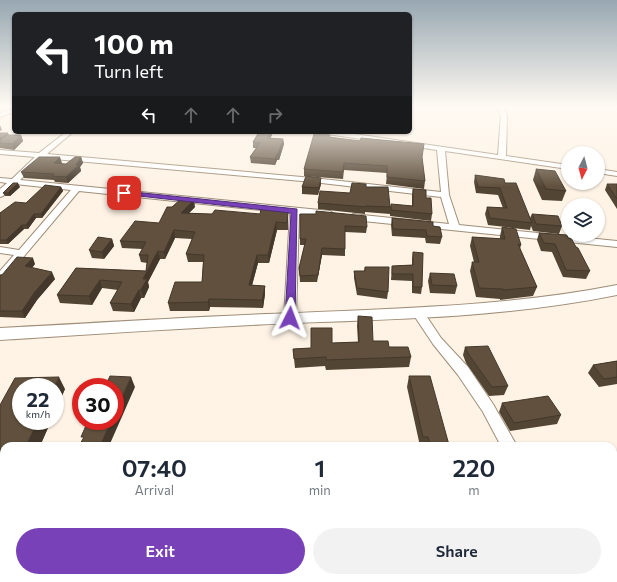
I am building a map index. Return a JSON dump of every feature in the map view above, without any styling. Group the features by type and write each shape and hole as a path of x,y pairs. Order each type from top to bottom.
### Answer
{"main road":[{"path":"0,334 290,318 419,314 517,307 578,299 617,290"}],"street":[{"path":"502,158 503,133"},
{"path":"0,194 68,134"},
{"path":"340,134 561,166"},
{"path":"441,149 445,195 455,227"},
{"path":"0,152 313,180 445,195"},
{"path":"605,172 617,174"},
{"path":"0,180 617,244"},
{"path":"0,278 77,188"},
{"path":"290,318 295,211"},
{"path":"0,250 22,253"},
{"path":"419,314 437,341 463,370 488,408 507,442"}],"building":[{"path":"0,133 8,133 0,139"},
{"path":"258,134 270,134 267,138 283,139 275,159 250,157 260,143 253,142"},
{"path":"314,134 330,135 329,137 360,141 361,138 424,144 422,157 425,181 387,177 387,166 344,163 343,172 304,169"},
{"path":"7,135 21,135 12,144 0,143 0,140"},
{"path":"39,157 60,157 54,163 66,164 75,157 81,157 76,165 79,165 66,177 52,176 54,174 21,172"},
{"path":"536,169 555,171 561,182 561,190 566,191 546,189"},
{"path":"475,175 504,179 505,183 516,183 532,223 490,218 487,207 507,208 500,188 478,187"},
{"path":"306,176 321,178 319,188 302,187"},
{"path":"13,183 18,183 8,193 3,193"},
{"path":"352,183 366,184 366,187 388,187 390,207 366,207 318,203 320,191 350,193"},
{"path":"607,184 617,184 617,199"},
{"path":"45,185 61,187 41,214 34,214 26,225 22,225 6,240 0,240 0,213 15,202 26,203"},
{"path":"413,189 426,190 426,198 431,198 432,214 391,210 391,204 413,206"},
{"path":"182,198 194,200 181,213 212,214 215,210 260,214 261,209 288,212 287,223 276,222 268,255 257,255 249,285 265,286 262,300 209,299 208,302 168,303 175,282 202,282 204,255 186,254 195,232 174,230 164,252 158,251 143,279 147,279 131,304 110,303 122,282 100,280 89,296 57,295 76,268 146,271 148,255 139,255 146,242 120,241 135,221 159,223 167,207 172,207"},
{"path":"316,211 366,216 367,227 345,226 345,249 322,248 318,275 300,276 299,268 306,239 300,239 300,214 316,214"},
{"path":"532,214 558,216 561,226 536,224"},
{"path":"392,218 433,222 433,226 440,227 442,237 427,236 426,230 393,229"},
{"path":"502,227 516,229 521,245 518,244 537,287 503,290 479,288 472,262 479,262 472,237 505,239"},
{"path":"539,233 561,235 561,242 573,242 590,271 566,270 555,244 544,243"},
{"path":"98,237 112,239 102,252 89,250"},
{"path":"413,252 423,253 422,287 413,287 413,274 392,274 392,266 413,265"},
{"path":"17,257 33,258 25,266 52,272 34,293 22,311 0,311 0,275 2,275"},
{"path":"365,267 389,267 388,292 357,288 354,271 365,271"},
{"path":"430,273 454,274 457,286 432,285"},
{"path":"358,316 372,317 373,341 388,341 389,347 408,347 411,357 326,360 326,357 294,359 293,349 311,348 311,328 332,328 332,343 359,342"},
{"path":"488,346 508,386 492,387 465,347"},
{"path":"617,361 617,377 604,379 593,365"},
{"path":"110,376 131,377 124,393 124,378 109,378"},
{"path":"409,376 430,376 448,442 429,442 428,437 423,437"},
{"path":"59,377 58,378 15,378"},
{"path":"12,383 12,430 34,430 28,442 0,442 0,405"},
{"path":"548,396 561,415 514,423 502,403"},
{"path":"84,430 107,430 102,442 81,442 84,437 81,437"}],"route":[{"path":"124,193 295,211 290,318"}]}
